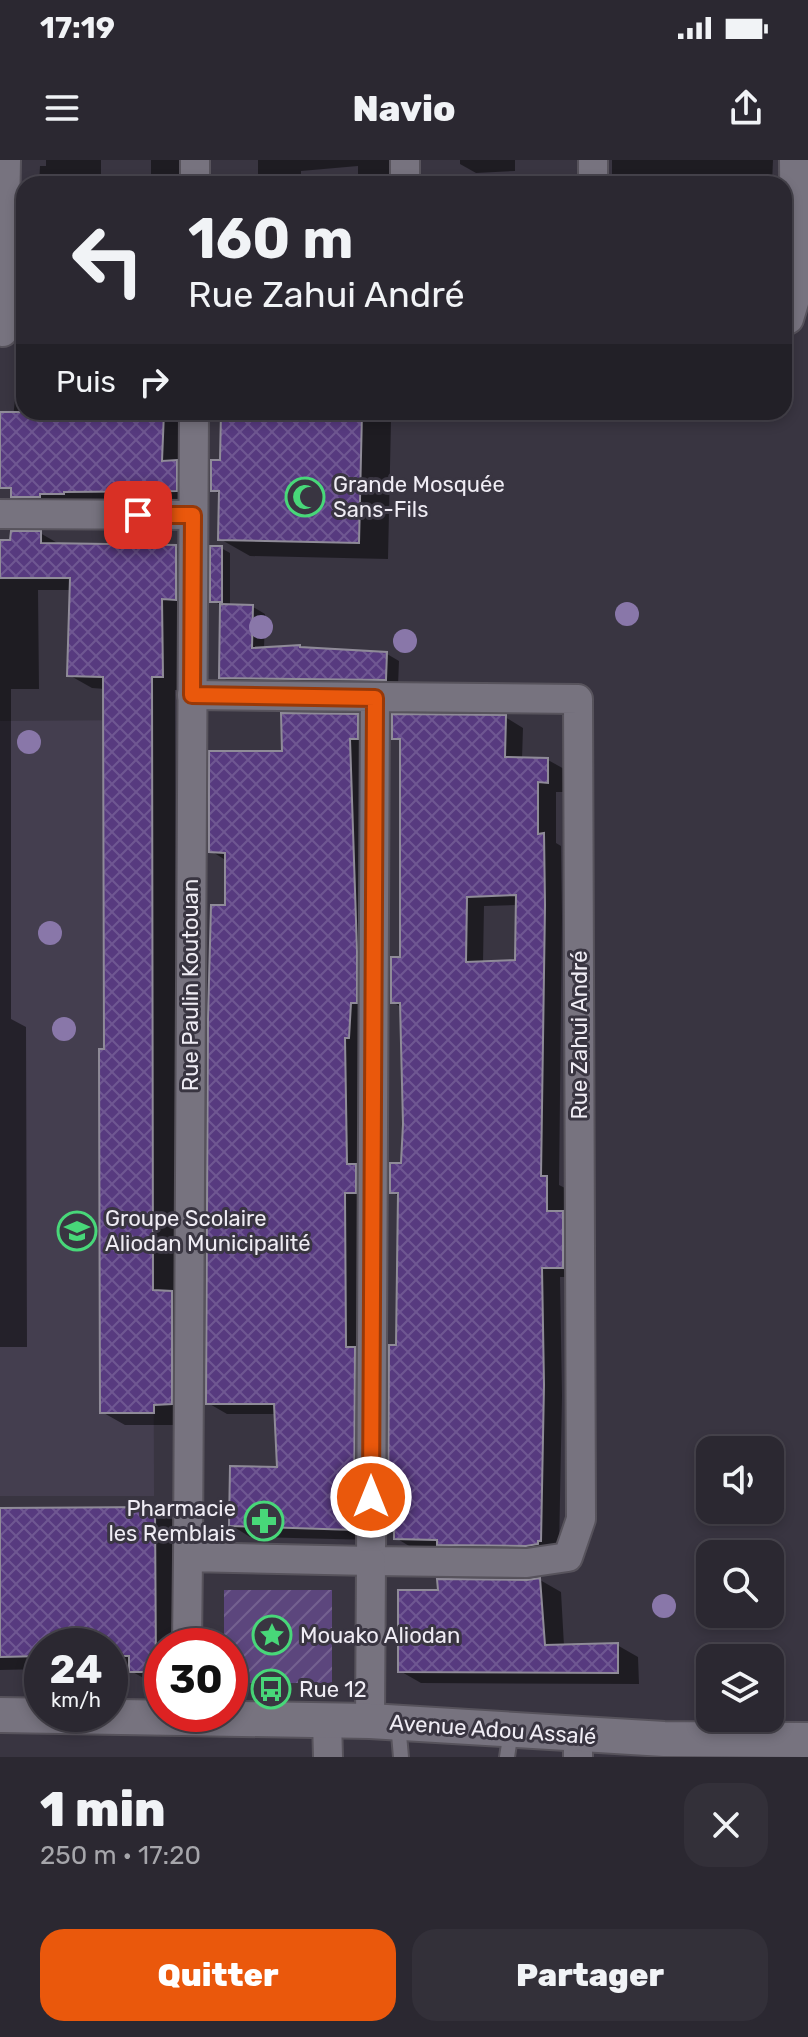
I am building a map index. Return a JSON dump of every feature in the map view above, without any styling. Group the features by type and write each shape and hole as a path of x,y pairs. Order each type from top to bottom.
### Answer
{"street":[{"path":"6,160 9,332"},
{"path":"792,309 795,299 794,160"},
{"name":"Rue Paulin Koutouan","path":"187,1628 194,420"},
{"path":"0,514 193,515"},
{"name":"Rue Zahui André","path":"192,695 578,699 581,1519 568,1557 527,1563 371,1561"},
{"path":"375,698 371,1561 384,1722"},
{"path":"188,1557 371,1561"},
{"name":"Avenue Adou Assalé","path":"0,1715 144,1716"},
{"name":"Avenue Adou Assalé","path":"248,1718 384,1722 509,1744 578,1746 664,1739 808,1740"},
{"path":"327,1721 328,1757"}],"lane":[{"path":"384,1722 401,1757"}],"shaded area":[{"name":"Groupe Scolaire Aliodan Municipalité","path":"152,720 154,1496 0,1496 0,721"},
{"path":"224,1590 332,1590 332,1683 248,1683 248,1628 224,1628"}],"building":[{"path":"0,412 16,412 16,420 164,420 162,461 177,460 177,491 64,492 40,494 40,497 11,497 11,488 0,488"},
{"name":"Grande Mosquée Sans-Fils","path":"221,420 362,420 359,543 218,540 219,491 211,491 211,460 220,460"},
{"path":"11,531 41,531 41,543 176,545 176,600 162,599 163,677 152,677 153,1290 172,1291 172,1404 154,1405 154,1413 100,1413 99,1049 104,1049 103,677 67,676 70,578 0,578 0,540 10,540"},
{"path":"210,546 222,546 222,602 210,602"},
{"path":"220,604 253,605 252,648 300,645 387,652 386,680 219,678"},
{"path":"281,713 358,714 358,739 350,739 357,1003 351,1003 349,1038 345,1038 347,1164 356,1164 356,1193 345,1193 346,1347 355,1347 354,1530 229,1526 230,1466 277,1467 274,1404 206,1404 211,905 225,905 225,853 209,852 209,751 282,751"},
{"path":"392,714 506,715 505,757 548,758 548,783 538,782 538,834 544,833 545,905 541,1176 547,1176 547,1211 563,1211 563,1268 542,1268 544,1385 541,1541 538,1544 437,1545 437,1540 394,1539 394,1531 388,1531 389,1345 396,1345 398,1193 390,1193 390,1163 401,1163 403,1124 400,1003 391,1003 391,957 400,957 400,739 392,739","holes":["516,895 515,960 466,962 467,897"]},
{"path":"155,1507 156,1628 144,1628 144,1672 129,1672 128,1628 24,1628 24,1656 0,1657 0,1508"},
{"path":"540,1578 545,1645 618,1643 618,1673 398,1672 398,1590 438,1590 437,1579"}],"place":[{"name":"Grande Mosquée Sans-Fils","path":"305,497"},
{"name":"Groupe Scolaire Aliodan Municipalité","path":"77,1231"},
{"name":"Pharmacie les Remblais","path":"264,1521"},
{"name":"Mouako Aliodan","path":"272,1635"},
{"name":"Rue 12","path":"271,1689"}],"route":[{"path":"138,515 193,515 192,695 375,698 371,1497"}]}
